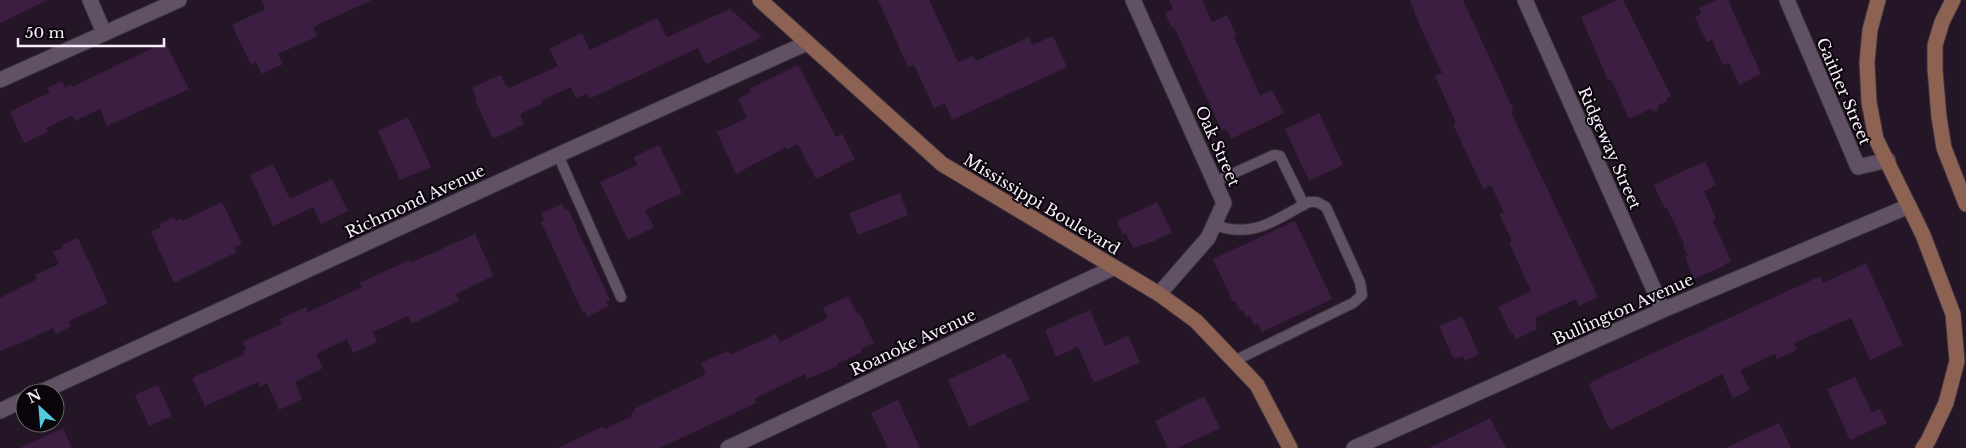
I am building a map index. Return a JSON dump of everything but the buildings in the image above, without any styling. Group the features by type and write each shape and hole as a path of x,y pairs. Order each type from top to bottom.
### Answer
{"main road":[{"name":"Mississippi Boulevard","path":"760,0 942,164 1159,294 1196,321 1256,385 1290,448"},
{"path":"1878,0 1870,30 1867,62 1868,86 1876,139 1888,160 1923,235 1953,314 1957,361 1946,403 1923,448"},
{"path":"1953,0 1942,22 1936,45 1934,69 1944,148 1966,204"}],"street":[{"path":"90,0 104,33"},
{"path":"0,80 179,0"},
{"name":"Oak Street","path":"1133,0 1224,203 1208,238 1159,294"},
{"name":"Ridgeway Street","path":"1525,0 1663,310"},
{"name":"Gaither Street","path":"1787,0 1858,167 1888,160"},
{"name":"Richmond Avenue","path":"61,383 807,43"},
{"name":"Bullington Avenue","path":"1354,448 1663,310 1909,206"},
{"name":"Roanoke Avenue","path":"728,448 1113,268"},
{"path":"0,411 15,404"}],"lane":[{"path":"558,155 620,297"},
{"path":"1214,182 1274,155 1280,156 1304,205"},
{"path":"1214,225 1229,230 1252,230 1309,202 1317,202 1326,207 1360,282 1362,295 1353,303 1253,350 1234,361"}]}
